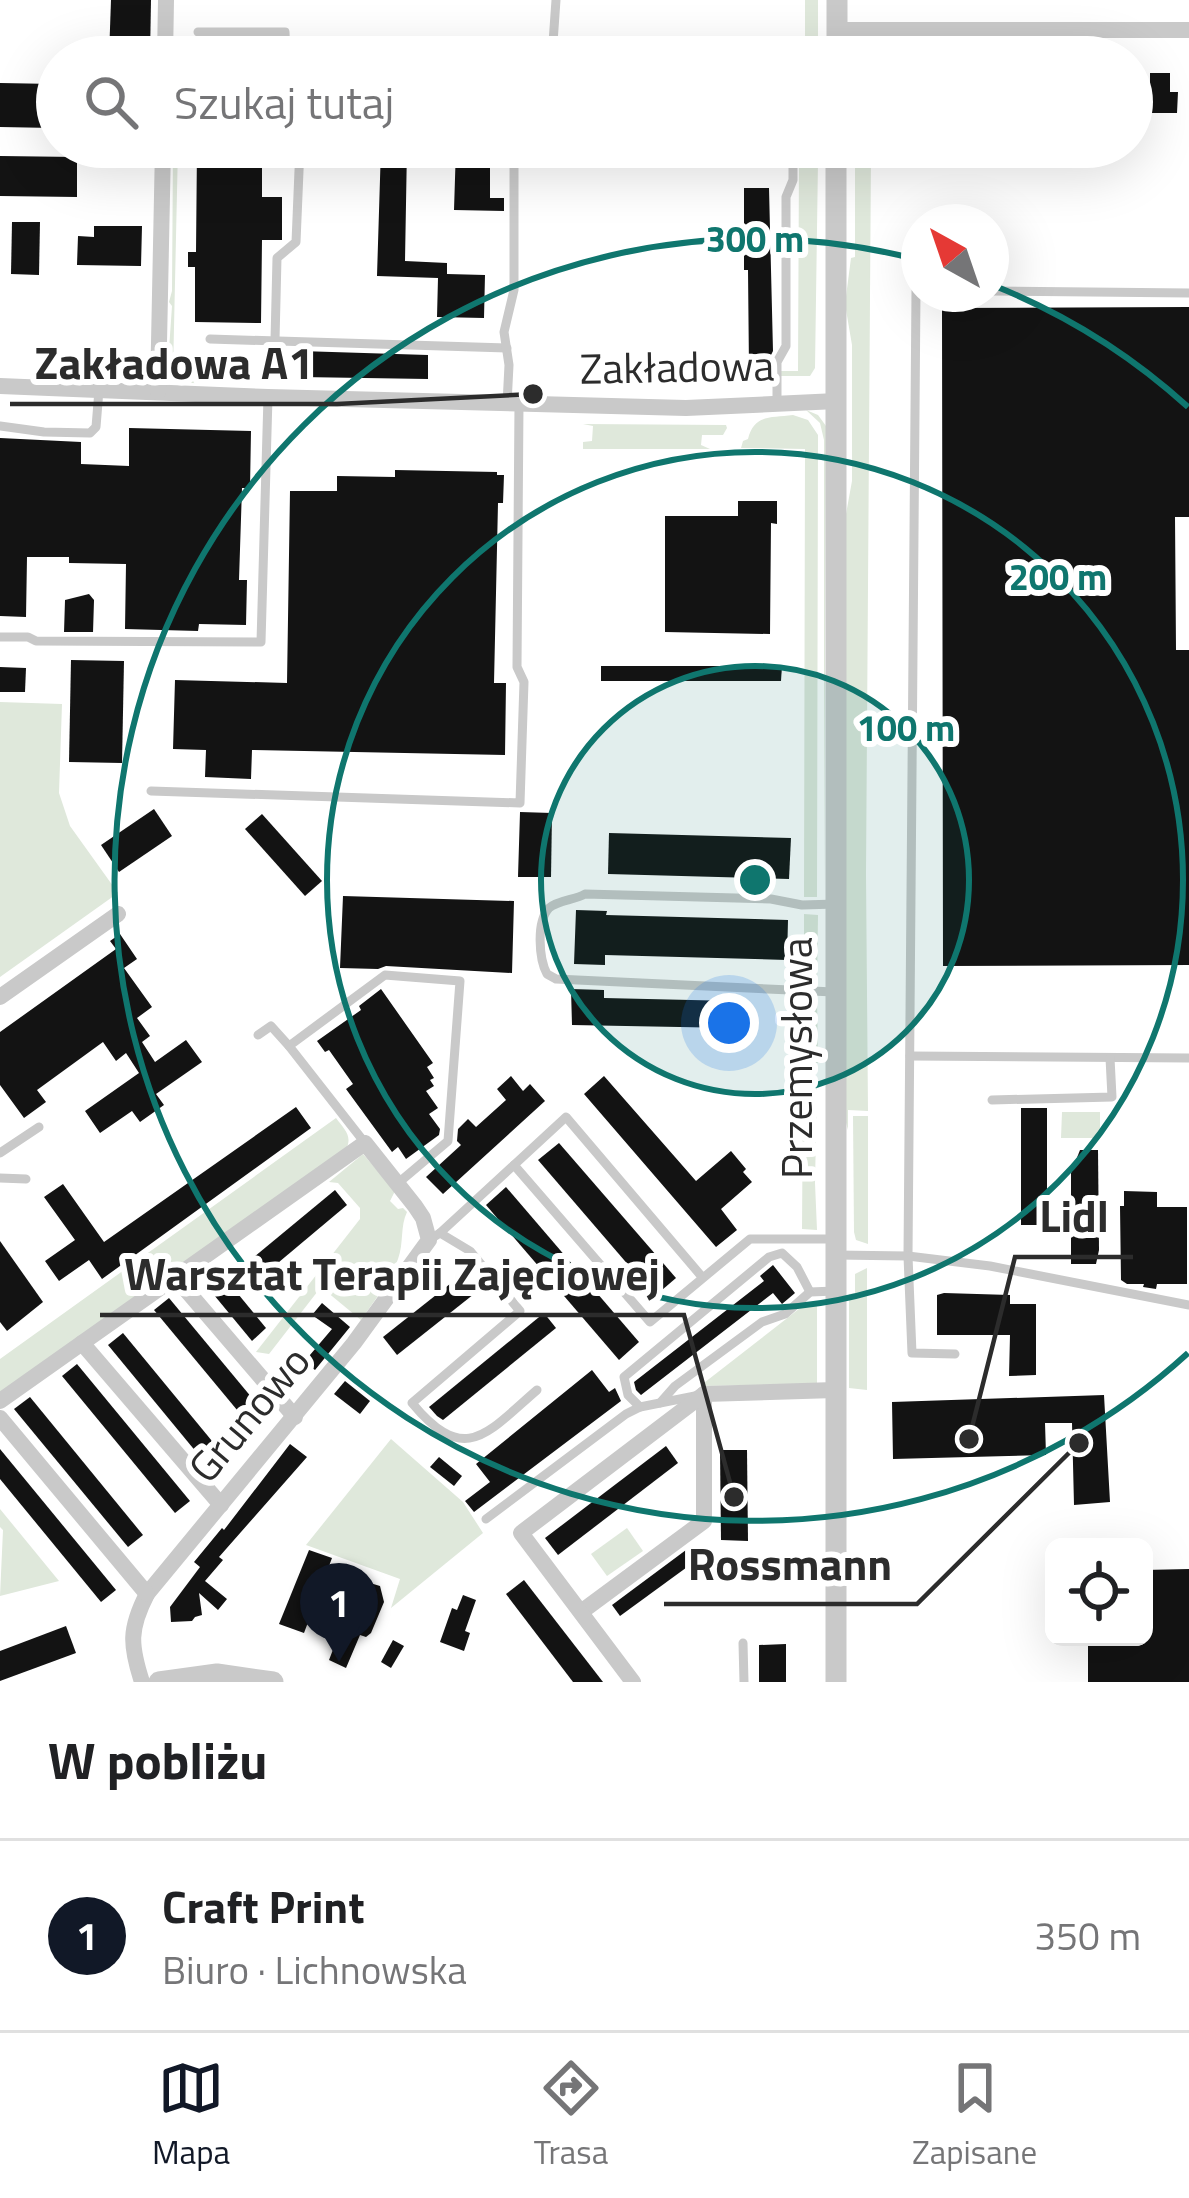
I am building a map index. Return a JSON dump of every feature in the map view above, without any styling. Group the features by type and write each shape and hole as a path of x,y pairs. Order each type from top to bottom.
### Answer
{"street":[{"path":"165,36 166,0"},
{"path":"837,0 837,36"},
{"path":"837,30 1189,30"},
{"path":"158,392 163,168"},
{"name":"Przemysłowa","path":"836,168 836,1682"},
{"name":"Zakładowa","path":"0,386 268,398 706,408 837,401"},
{"path":"0,997 118,914"},
{"path":"0,1401 365,1143 435,1236"},
{"name":"Grunowo","path":"142,1682 132,1636 148,1594 295,1417 435,1236"},
{"path":"176,1278 295,1417"},
{"path":"82,1343 220,1505"},
{"path":"633,1682 521,1532 704,1394 835,1390"},
{"path":"581,1612 704,1521 704,1394"},
{"path":"0,1418 148,1594"},
{"path":"159,1682 218,1674 273,1682"}],"lane":[{"path":"553,36 556,0"},
{"path":"199,32 285,32 285,36"},
{"path":"275,340 277,258 296,242 299,168"},
{"path":"151,791 520,803 524,682 517,668 513,404 504,332 514,290 514,168"},
{"path":"777,403 777,362 786,346 786,197 793,168"},
{"path":"1009,291 1189,293"},
{"path":"916,312 908,1256 912,1353 955,1354"},
{"path":"210,339 507,348"},
{"path":"0,426 90,433 96,427 99,390"},
{"path":"0,637 261,642 268,398"},
{"path":"836,904 585,894 546,912 541,960 547,974 556,979 836,992"},
{"path":"289,1046 385,975 460,981 448,1142 397,1184"},
{"path":"258,1035 271,1026 365,1143"},
{"path":"910,1056 1189,1058"},
{"path":"992,1100 1112,1097 1110,1058"},
{"path":"538,1390 487,1433 466,1439 446,1436 412,1403 520,1311 470,1251 435,1236 566,1117 703,1278"},
{"path":"0,1149 39,1127"},
{"path":"514,1165 650,1322 750,1239 990,1266 1189,1304"},
{"path":"0,1178 26,1179"},
{"path":"640,1407 628,1395 624,1377 769,1257 782,1253 797,1267 810,1292"},
{"path":"660,1403 675,1386 762,1322 785,1314 810,1292 835,1291"},
{"path":"486,1519 626,1414 704,1394"},
{"path":"743,1643 744,1682"}],"shaded area":[{"path":"805,0 818,0 818,36 805,36"},
{"path":"173,168 178,168 173,373 222,375 219,384 174,377 168,364"},
{"path":"799,168 818,168 815,368 810,376 781,376 781,371 798,371"},
{"path":"855,168 871,168 868,1111 848,1110 848,1130 846,514 852,481 852,345 845,304 851,258 855,257"},
{"path":"806,410 826,426 824,894 824,440 820,423"},
{"path":"793,415 808,420 818,435 817,897 804,897 805,449 741,448 759,421"},
{"path":"583,424 727,428 723,435 702,435 701,445 710,449 583,449 583,442 592,441 593,426"},
{"path":"0,702 62,704 59,793 70,826 118,893 0,977"},
{"path":"804,914 818,915 817,985 804,985"},
{"path":"804,999 817,999 818,1063 804,1062"},
{"path":"803,1084 817,1084 817,1230 802,1229"},
{"path":"1062,1112 1100,1112 1100,1138 1061,1138"},
{"path":"853,1116 868,1116 868,1244 856,1240 854,1232"},
{"path":"336,1118 348,1136 346,1149 0,1393 0,1359"},
{"path":"363,1154 395,1191 390,1201 407,1212 391,1275 361,1320 321,1287 269,1354 256,1352 360,1219 360,1208 338,1183 329,1182"},
{"path":"867,1268 867,1390 849,1388 849,1294 855,1293 855,1274"},
{"path":"804,1305 817,1305 817,1384 700,1386"},
{"path":"391,1439 463,1502 483,1533 391,1608 400,1579 306,1545"},
{"path":"0,1509 59,1581 0,1596"},
{"path":"627,1528 643,1551 607,1576 591,1554"}],"building":[{"path":"111,0 151,0 150,36 110,36"},
{"path":"1153,73 1170,73 1170,92 1178,92 1177,113 1153,113"},
{"path":"0,83 36,84 36,128 0,127"},
{"path":"0,156 36,156 36,168 77,168 77,197 0,196"},
{"path":"197,168 262,168 262,197 282,197 282,240 262,240 261,323 195,322 195,267 188,267 188,252 196,252"},
{"path":"380,168 407,168 405,261 447,263 447,274 485,275 484,318 437,317 438,278 377,276"},
{"path":"455,168 490,168 490,198 504,198 504,211 454,210"},
{"path":"744,188 769,188 773,351 768,370 749,370"},
{"path":"12,222 40,222 39,275 11,274"},
{"path":"94,226 142,226 141,266 77,265 78,236 94,237"},
{"path":"1189,307 1189,517 1175,517 1176,650 1189,650 1189,965 943,966 942,312 1009,312 1009,308"},
{"path":"300,351 428,355 428,379 300,377"},
{"path":"129,428 251,431 250,488 242,488 239,580 247,580 246,625 199,624 198,631 125,629 126,564 69,563 69,557 27,557 26,617 0,616 0,438 81,442 81,464 129,466"},
{"path":"395,470 504,475 503,503 498,503 494,683 506,683 505,755 252,750 251,779 205,777 206,750 173,749 175,680 287,683 290,491 337,491 337,476 395,477"},
{"path":"738,501 777,501 777,524 771,523 770,634 665,632 665,516 738,516"},
{"path":"89,594 94,600 93,632 64,632 65,600"},
{"path":"71,660 124,661 122,763 69,762"},
{"path":"601,666 782,666 781,681 601,681"},
{"path":"0,667 26,668 25,692 0,692"},
{"path":"154,809 172,836 119,872 101,845"},
{"path":"520,812 552,813 551,877 518,877"},
{"path":"262,814 322,881 305,896 245,829"},
{"path":"609,833 791,838 789,879 608,874"},
{"path":"343,896 514,901 512,973 340,968"},
{"path":"576,910 788,920 787,960 605,955 605,965 574,964"},
{"path":"120,934 137,959 124,968 152,1007 137,1018 150,1036 142,1042 155,1062 186,1040 202,1062 156,1094 164,1105 140,1122 132,1111 100,1133 85,1111 139,1073 126,1053 116,1061 103,1042 37,1090 46,1102 24,1118 0,1085 0,1032 116,949 110,941"},
{"path":"381,989 433,1063 427,1067 434,1086 426,1091 438,1108 429,1114 439,1135 406,1159 398,1147 392,1152 346,1089 353,1084 317,1041 361,1010 359,1006"},
{"path":"571,989 604,990 604,998 734,1001 733,1028 572,1025"},
{"path":"511,1076 523,1091 530,1084 545,1101 443,1194 426,1177 461,1145 458,1129 468,1119 476,1127 506,1100 497,1089"},
{"path":"604,1076 696,1181 731,1151 746,1169 743,1172 752,1182 721,1209 737,1230 716,1247 584,1094"},
{"path":"296,1107 311,1128 102,1279 89,1260 59,1281 45,1261 75,1240 44,1197 63,1184 104,1242"},
{"path":"1021,1108 1047,1108 1047,1225 1021,1225"},
{"path":"559,1143 676,1278 655,1296 538,1160"},
{"path":"1080,1150 1098,1150 1096,1264 1071,1264 1071,1173"},
{"path":"506,1187 639,1342 619,1360 486,1205"},
{"path":"335,1190 347,1205 260,1278 248,1262"},
{"path":"1124,1191 1157,1192 1157,1207 1187,1207 1187,1284 1157,1284 1156,1289 1121,1280"},
{"path":"0,1241 43,1302 7,1331 0,1322"},
{"path":"773,1265 795,1293 782,1304 773,1293 641,1395 636,1390 634,1382 764,1281 760,1276"},
{"path":"215,1266 266,1328 252,1341 200,1278"},
{"path":"460,1276 474,1294 397,1355 383,1337"},
{"path":"937,1295 1010,1295 1010,1304 1036,1304 1036,1375 1009,1376 1010,1335 937,1335"},
{"path":"169,1298 262,1410 247,1422 154,1310"},
{"path":"322,1303 350,1327 315,1370 304,1362 332,1329 312,1315"},
{"path":"544,1313 556,1328 443,1420 429,1407"},
{"path":"123,1333 226,1458 211,1470 108,1345"},
{"path":"77,1364 190,1501 175,1513 62,1376"},
{"path":"592,1370 609,1392 615,1388 621,1401 474,1512 465,1501 490,1482 476,1464"},
{"path":"345,1381 370,1401 360,1414 334,1394"},
{"path":"1104,1395 1110,1502 1074,1505 1072,1423 1045,1423 1046,1455 893,1459 892,1402"},
{"path":"30,1397 143,1535 128,1547 14,1409"},
{"path":"290,1444 307,1457 219,1557 223,1560 205,1581 227,1599 218,1610 199,1593 202,1615 192,1621 171,1622 170,1607 200,1567 194,1562"},
{"path":"666,1446 678,1463 558,1555 545,1538"},
{"path":"0,1449 116,1590 101,1602 0,1479"},
{"path":"720,1450 747,1450 748,1541 721,1540"},
{"path":"439,1457 462,1476 454,1486 430,1467"},
{"path":"309,1550 332,1558 304,1633 279,1624"},
{"path":"686,1550 694,1562 620,1616 612,1605"},
{"path":"1189,1569 1189,1682 1088,1682 1088,1646 1153,1646 1153,1570"},
{"path":"360,1580 380,1586 384,1602 371,1633 360,1635 346,1668 329,1660"},
{"path":"524,1580 603,1682 573,1682 506,1594"},
{"path":"463,1595 476,1600 465,1631 470,1633 464,1651 440,1642 452,1608 457,1610"},
{"path":"66,1626 76,1653 0,1681 0,1651"},
{"path":"393,1640 404,1646 391,1668 381,1662"},
{"path":"786,1644 786,1682 759,1682 759,1645"}],"place":[{"name":"Zakładowa A1","path":"533,394"},
{"name":"Lidl","path":"969,1439"},
{"name":"Rossmann","path":"1079,1443"},
{"name":"Warsztat Terapii Zajęciowej","path":"734,1497"},
{"name":"Craft Print","path":"339,1662"}]}
